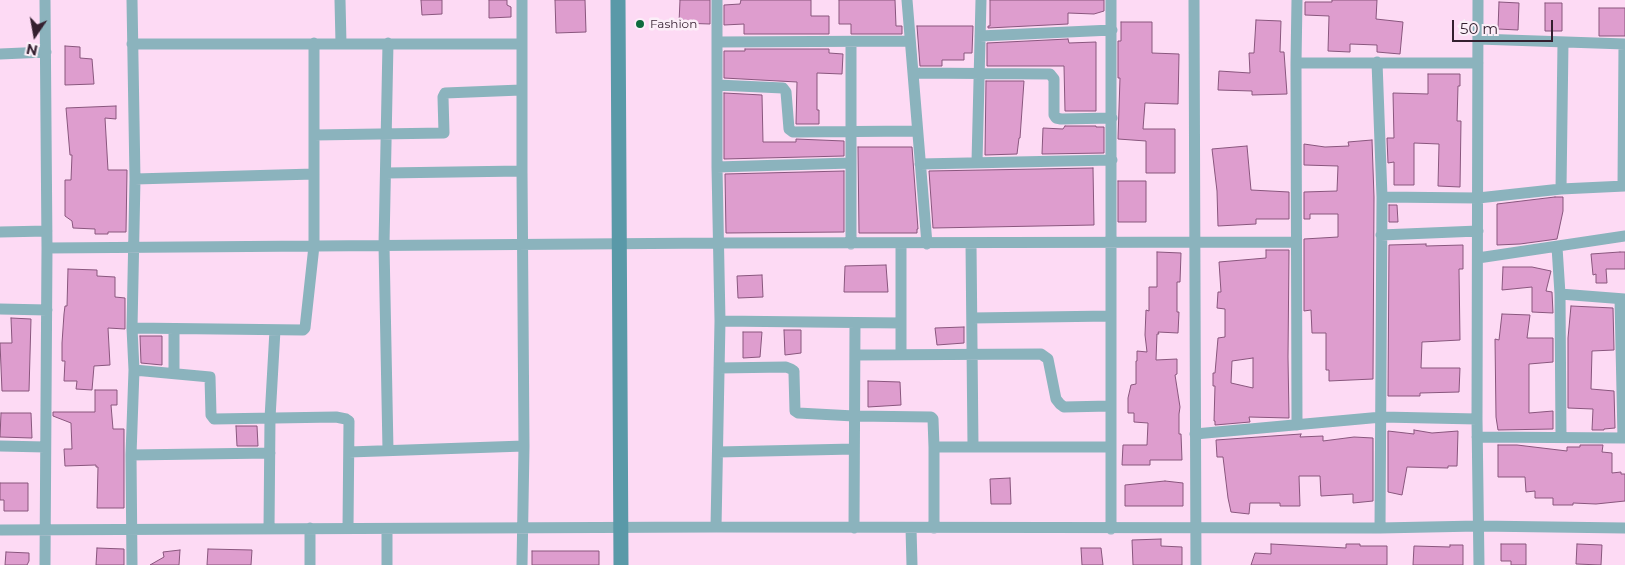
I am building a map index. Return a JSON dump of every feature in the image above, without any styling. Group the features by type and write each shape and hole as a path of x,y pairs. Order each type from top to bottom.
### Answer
{"street":[{"path":"45,0 47,231 45,565"},
{"path":"132,0 135,179 132,328 134,370 131,455 132,565"},
{"path":"340,0 341,43"},
{"path":"522,0 524,446 522,565"},
{"path":"618,0 620,565"},
{"path":"716,527 720,321 717,167 717,0"},
{"path":"907,0 926,244"},
{"path":"977,162 981,0"},
{"path":"1111,0 1111,529"},
{"path":"1194,0 1196,565"},
{"path":"1297,0 1297,426"},
{"path":"1478,0 1478,565"},
{"path":"980,36 1112,30"},
{"path":"1382,197 1478,198 1561,189 1624,186 1625,44 1478,39"},
{"path":"718,42 910,41"},
{"path":"851,42 851,244"},
{"path":"132,328 302,330 305,328 314,246 314,43"},
{"path":"388,43 384,246 388,450"},
{"path":"1561,189 1563,43"},
{"path":"132,44 522,44"},
{"path":"0,54 46,52"},
{"path":"1296,62 1478,63"},
{"path":"1377,62 1382,197 1380,528"},
{"path":"913,73 1050,74 1054,79 1054,114 1056,118 1112,118"},
{"path":"717,84 783,88 786,92 789,129 791,131 917,131"},
{"path":"314,135 444,133 443,97 446,93 522,90"},
{"path":"920,164 1112,160"},
{"path":"717,167 851,163"},
{"path":"386,173 522,171"},
{"path":"135,179 314,174"},
{"path":"0,232 47,231"},
{"path":"1381,234 1478,231"},
{"path":"1478,258 1625,236"},
{"path":"47,248 718,243 1296,242"},
{"path":"900,354 901,244"},
{"path":"971,244 973,446"},
{"path":"1557,247 1560,294 1562,437"},
{"path":"1477,437 1624,438 1623,299 1560,294"},
{"path":"0,309 47,310"},
{"path":"972,318 1111,316"},
{"path":"720,321 901,323"},
{"path":"854,528 855,322"},
{"path":"174,329 174,373"},
{"path":"269,528 270,418 275,330"},
{"path":"855,355 1041,354 1048,359 1056,400 1060,404 1064,407 1110,406"},
{"path":"719,368 791,369 794,371 796,412 854,416 931,417 933,419 934,447 934,528"},
{"path":"134,370 210,377 211,415 214,418 336,417 349,421 348,528"},
{"path":"1195,434 1382,417 1477,419"},
{"path":"0,446 45,447"},
{"path":"349,452 524,446"},
{"path":"934,447 1110,447"},
{"path":"718,452 854,449"},
{"path":"131,455 270,453"},
{"path":"0,530 716,527 1111,529 1478,526 1625,528"},
{"path":"310,528 310,565"},
{"path":"912,528 912,565"},
{"path":"387,529 387,565"}],"building":[{"path":"421,0 442,0 442,14 422,15"},
{"path":"489,0 507,0 507,5 511,7 511,17 489,18"},
{"path":"555,0 585,0 586,32 556,33"},
{"path":"680,0 710,0 710,24 679,23"},
{"path":"741,0 811,0 811,16 829,16 829,34 744,34 744,24 724,25 724,5 740,4"},
{"path":"839,0 895,0 896,26 902,26 902,34 851,34 851,24 839,24"},
{"path":"990,0 1104,0 1104,11 1094,14 1068,13 1068,24 988,28 990,26"},
{"path":"1332,0 1377,0 1376,19 1403,22 1400,54 1377,52 1377,45 1350,44 1350,52 1328,51 1329,16 1305,15 1305,2 1332,2"},
{"path":"1499,2 1519,3 1518,30 1498,29"},
{"path":"1545,3 1562,3 1562,31 1545,31"},
{"path":"1599,8 1625,8 1625,36 1599,36"},
{"path":"1256,20 1281,21 1280,52 1284,52 1287,94 1252,95 1252,91 1218,90 1219,71 1250,73 1249,53 1254,53"},
{"path":"1121,22 1152,22 1152,53 1179,54 1178,104 1145,103 1143,129 1175,129 1175,173 1146,173 1146,141 1118,139 1120,78 1118,78 1118,41 1121,41"},
{"path":"917,26 973,26 972,53 964,53 964,60 942,60 942,66 920,66"},
{"path":"1068,39 1069,43 1096,42 1096,111 1065,111 1064,66 987,66 987,43"},
{"path":"65,46 80,47 80,58 92,59 94,84 65,85"},
{"path":"745,49 829,49 829,53 843,54 842,74 817,73 819,124 796,124 797,82 724,78 724,51 745,51"},
{"path":"1428,74 1460,74 1457,121 1461,121 1460,187 1438,186 1439,144 1414,143 1414,185 1394,185 1394,162 1388,163 1387,138 1394,138 1393,93 1428,94"},
{"path":"986,81 1024,81 1017,154 985,155"},
{"path":"724,93 762,95 763,142 796,142 796,139 844,141 844,156 724,159"},
{"path":"116,106 116,119 105,118 108,170 127,170 126,232 95,234 95,229 73,228 72,221 65,216 65,180 71,180 72,155 70,155 66,108"},
{"path":"1065,126 1104,127 1104,153 1042,154 1043,128 1063,129"},
{"path":"1372,140 1374,197 1373,379 1329,381 1329,370 1326,370 1326,333 1312,333 1311,310 1304,311 1304,239 1338,237 1338,214 1310,214 1310,219 1304,219 1304,192 1337,191 1338,166 1304,165 1304,144 1325,147 1349,146 1348,142"},
{"path":"1247,146 1251,190 1289,192 1289,219 1256,219 1256,224 1218,226 1217,191 1212,149"},
{"path":"858,147 912,147 917,233 859,233"},
{"path":"1093,168 1094,225 933,228 929,171"},
{"path":"844,171 844,232 726,233 725,174"},
{"path":"1118,181 1146,181 1146,222 1118,222"},
{"path":"1563,197 1563,211 1557,239 1497,245 1497,204"},
{"path":"1389,205 1397,205 1398,222 1389,222"},
{"path":"1426,244 1426,246 1463,245 1463,269 1459,269 1460,340 1422,342 1421,368 1460,368 1459,392 1420,393 1420,396 1388,396 1389,245"},
{"path":"1266,250 1289,250 1289,418 1249,417 1250,422 1215,425 1213,373 1215,373 1218,338 1225,337 1225,309 1217,308 1218,292 1221,292 1219,262 1266,258","holes":["1253,358 1253,388 1231,383 1232,361"]},
{"path":"1157,252 1181,253 1180,282 1177,282 1178,333 1158,332 1156,360 1177,359 1177,374 1175,375 1180,407 1179,434 1181,434 1182,460 1150,460 1150,465 1122,465 1123,445 1147,445 1148,423 1134,422 1134,413 1128,413 1128,398 1131,385 1136,384 1137,351 1147,352 1145,335 1146,310 1149,311 1149,287 1157,287"},
{"path":"1625,252 1625,269 1606,269 1607,283 1596,283 1596,274 1593,275 1591,254"},
{"path":"886,265 888,292 844,292 845,266"},
{"path":"1503,267 1532,267 1551,271 1546,291 1552,292 1553,313 1532,312 1532,287 1502,290"},
{"path":"68,269 97,270 97,276 115,277 115,297 125,298 125,329 108,328 110,365 94,366 92,390 76,389 77,381 64,381 65,361 62,361 62,343 65,306 67,306"},
{"path":"762,275 763,297 738,298 737,276"},
{"path":"1571,306 1613,308 1614,350 1592,351 1591,389 1614,391 1615,428 1592,430 1593,409 1568,408 1568,338"},
{"path":"1502,314 1530,315 1527,338 1553,338 1553,362 1529,364 1529,413 1553,411 1553,429 1498,430 1496,417 1495,339 1499,340"},
{"path":"11,318 31,319 29,391 2,391 0,343 12,343"},
{"path":"964,327 964,343 937,345 935,328"},
{"path":"784,330 801,330 801,353 785,355"},
{"path":"743,332 762,332 760,357 743,358"},
{"path":"140,336 162,336 162,365 141,363"},
{"path":"868,381 900,382 901,405 868,407"},
{"path":"95,390 117,390 117,405 111,405 113,429 124,429 124,508 97,508 98,467 96,465 65,466 64,449 72,449 71,423 53,416 53,412 95,412"},
{"path":"1,413 31,413 32,438 0,437"},
{"path":"236,426 257,426 258,446 237,446"},
{"path":"1414,430 1432,433 1458,431 1457,466 1448,466 1448,468 1407,467 1402,495 1388,492 1388,431 1414,434"},
{"path":"1301,434 1300,437 1323,436 1323,441 1354,437 1373,438 1373,501 1353,503 1353,494 1321,496 1320,476 1299,476 1300,506 1280,506 1280,503 1250,503 1249,514 1231,512 1223,457 1217,457 1216,440"},
{"path":"1498,445 1517,445 1567,451 1567,447 1603,445 1602,452 1612,453 1612,473 1621,472 1621,474 1625,474 1625,501 1553,505 1553,498 1535,498 1535,491 1526,492 1525,477 1498,477"},
{"path":"1010,478 1011,504 991,504 990,479"},
{"path":"1165,481 1183,483 1183,506 1125,506 1125,485"},
{"path":"0,483 28,483 28,511 4,511 4,500 0,500"},
{"path":"1161,539 1161,546 1182,547 1182,565 1133,565 1132,540"},
{"path":"1271,544 1346,548 1346,544 1387,546 1387,565 1251,565 1255,553 1271,554"},
{"path":"1501,544 1526,544 1526,565 1511,565 1511,561 1501,561"},
{"path":"1577,544 1602,545 1601,565 1576,564"},
{"path":"1450,545 1463,545 1463,565 1413,565 1414,546 1450,547"},
{"path":"97,548 124,549 124,565 96,565"},
{"path":"1081,548 1101,548 1103,565 1082,565"},
{"path":"208,549 252,550 251,565 207,565"},
{"path":"180,550 179,565 150,565 164,557 163,552"},
{"path":"532,551 599,551 599,565 532,565"},
{"path":"6,552 29,553 27,565 5,565"}],"place":[{"name":"Fashion","path":"640,24"}]}
